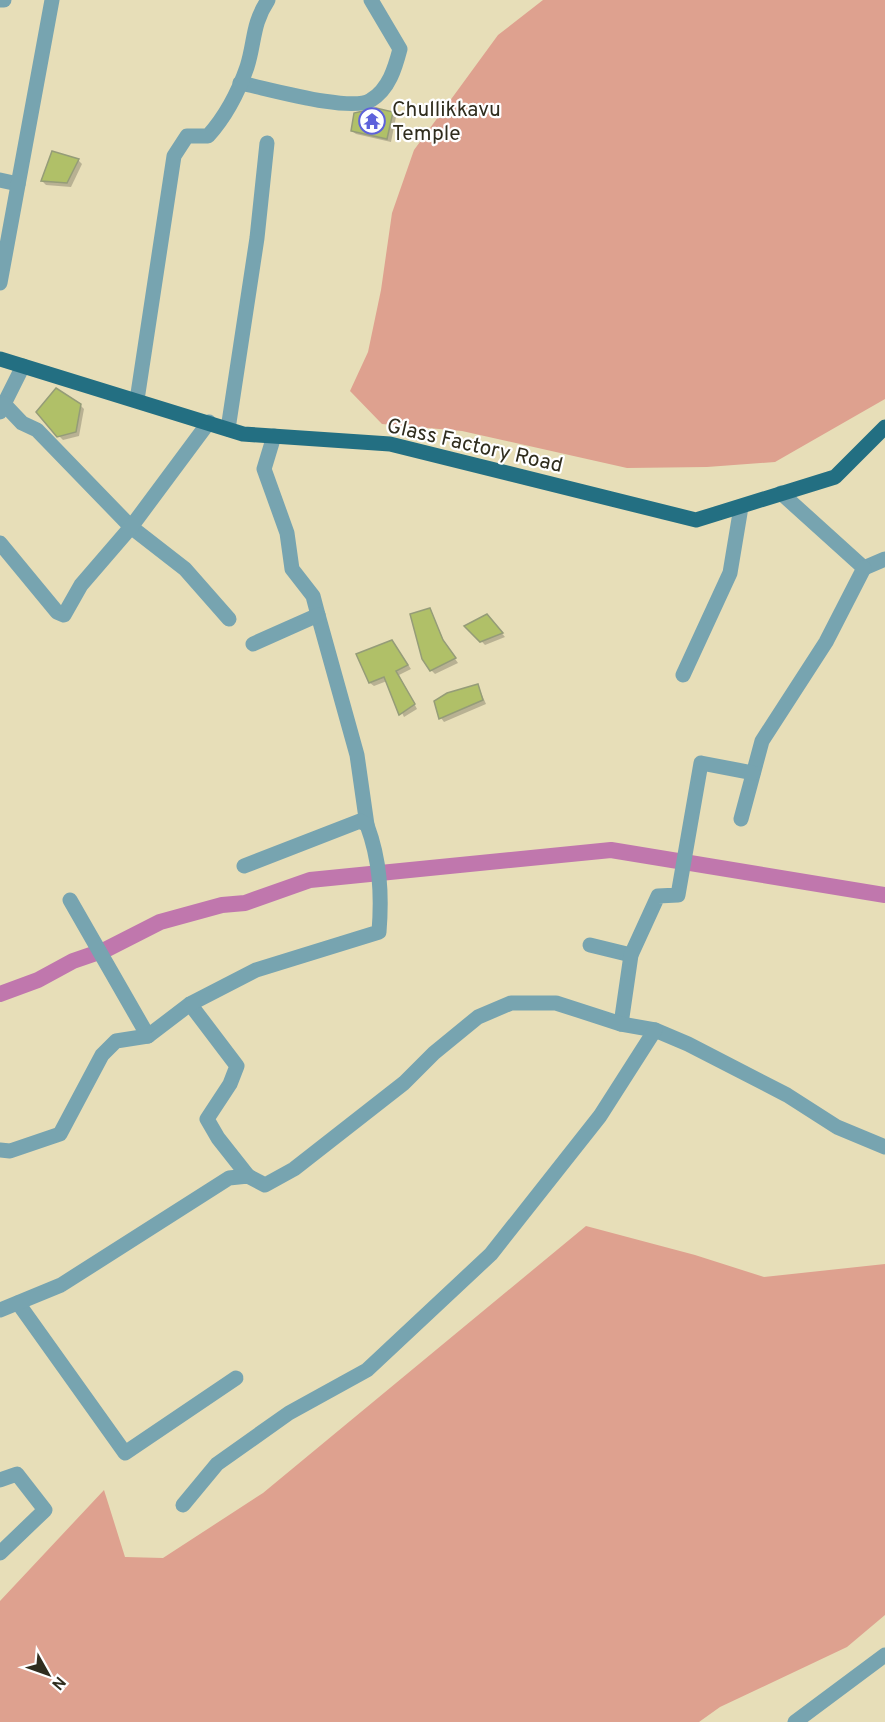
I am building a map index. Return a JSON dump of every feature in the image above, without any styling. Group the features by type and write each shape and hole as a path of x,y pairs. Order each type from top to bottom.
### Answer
{"main road":[{"name":"Glass Factory Road","path":"0,359 243,434 390,444 696,520 835,477 885,428"}],"street":[{"path":"0,283 52,0"},
{"path":"137,400 174,156 187,136 208,136 225,116 248,65 252,34 260,12 268,0"},
{"path":"240,83 331,103 369,102 383,90 395,70 400,49 371,0"},
{"path":"228,429 257,238 267,143"},
{"path":"0,180 18,184"},
{"path":"23,366 2,408 22,423 37,430 130,527 184,569 230,619"},
{"path":"0,543 57,612 64,615 81,585 130,527 209,423"},
{"path":"0,1150 10,1151 60,1134 102,1055 116,1041 148,1036 190,1004 256,970 379,932 381,903 379,870 367,825 357,755 313,596 292,569 287,533 264,469 274,436"},
{"path":"781,494 864,568"},
{"path":"683,675 730,573 741,507"},
{"path":"741,819 762,741 826,642 864,568 885,560"},
{"path":"253,644 318,615"},
{"path":"621,1024 631,955 658,896 678,895 701,763 753,773"},
{"path":"244,866 349,824 360,821 367,825"},
{"path":"70,900 148,1036"},
{"path":"590,945 631,955"},
{"path":"190,1004 237,1066 230,1084 207,1119 218,1138 249,1176 265,1185 294,1169 404,1083 434,1053 478,1017 511,1003 556,1003 621,1024 654,1030 688,1044 787,1095 837,1127 885,1147"},
{"path":"183,1505 217,1464 289,1413 367,1370 491,1254 600,1116 654,1030"},
{"path":"0,1310 69,1280 229,1178 249,1176"},
{"path":"18,1303 125,1453 236,1378"},
{"path":"0,1480 17,1474 45,1510 0,1553"},
{"path":"795,1722 885,1655"}],"shaded area":[{"path":"543,0 885,0 885,399 775,462 707,467 627,468 462,431 382,424 350,391 368,352 381,290 392,213 414,150 498,35"},
{"path":"586,1226 695,1255 764,1277 885,1264 885,1615 847,1647 720,1707 699,1722 0,1722 0,1601 104,1490 125,1557 163,1558 263,1493"}],"building":[{"name":"Chullikkavu Temple","path":"376,108 393,112 387,139 351,131 354,113"},
{"path":"52,151 79,159 67,183 41,181"},
{"path":"56,388 81,404 76,432 57,437 36,412"},
{"path":"430,608 443,640 456,658 430,671 422,659 410,614"},
{"path":"487,614 503,633 480,642 464,626"},
{"path":"392,640 408,665 396,671 415,704 399,715 384,677 369,683 356,654"},
{"path":"478,684 483,700 439,719 434,701 447,693"}],"waterway":[{"path":"0,994 38,980 73,961 105,950 160,922 222,905 245,903 310,880 611,850 885,895"}],"place":[{"name":"Chullikkavu Temple","path":"372,121"}]}
